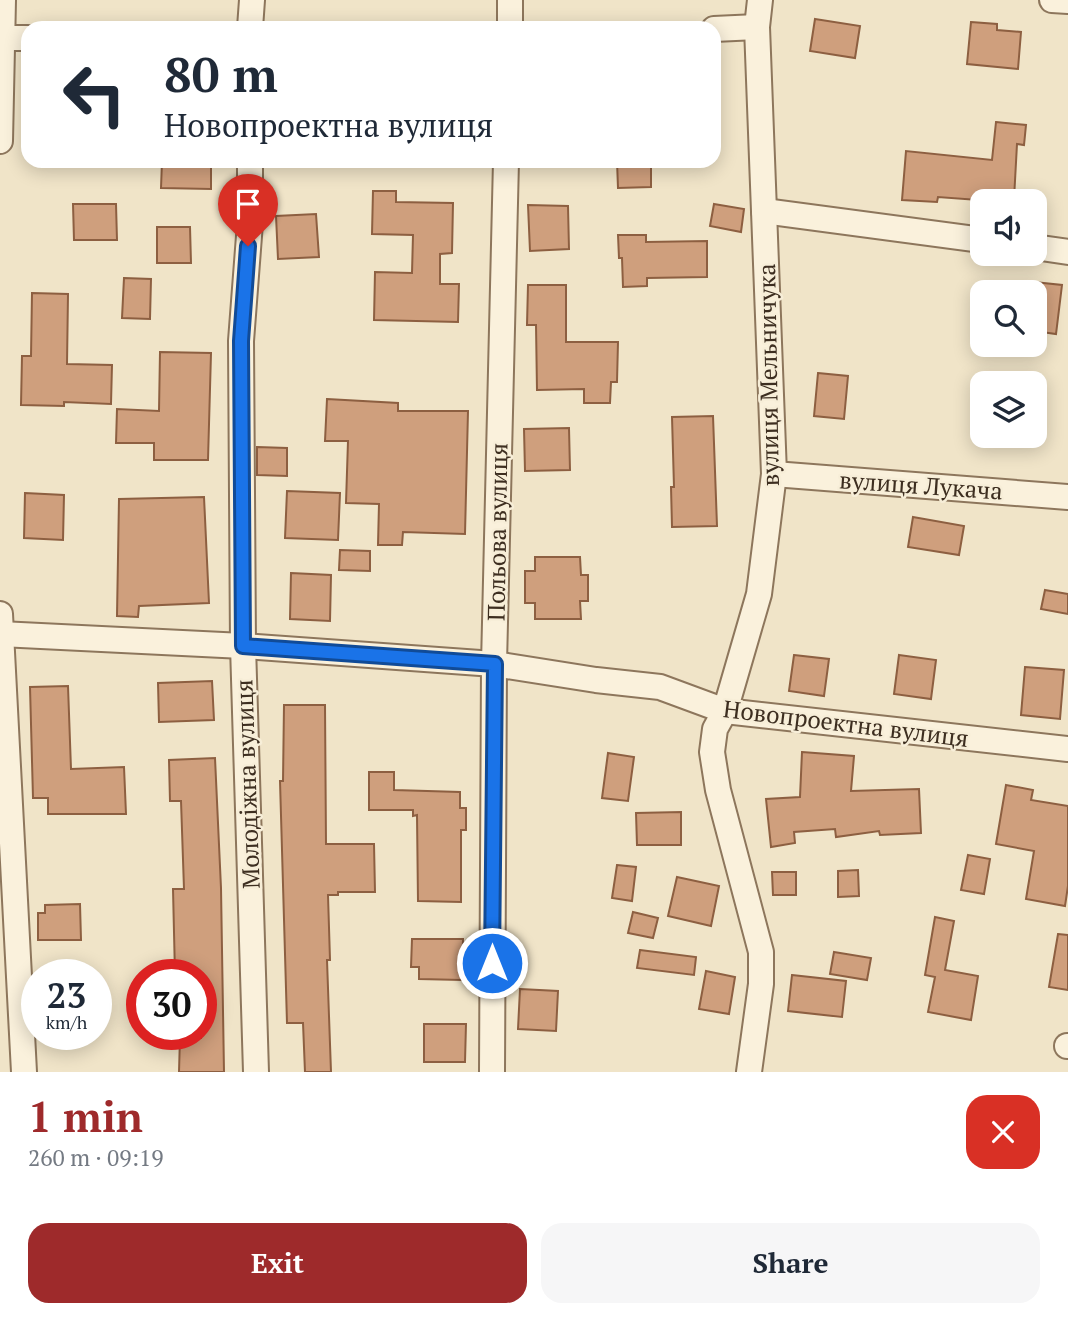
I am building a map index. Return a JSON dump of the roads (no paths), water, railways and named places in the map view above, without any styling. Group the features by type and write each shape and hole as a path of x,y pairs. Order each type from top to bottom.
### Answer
{"street":[{"path":"0,141 10,38 4,0"},
{"path":"250,21 252,0"},
{"path":"510,0 510,21"},
{"name":"вулиця Мельничука","path":"749,1072 761,984 761,952 718,790 712,752 715,729 725,711 759,594 774,474 757,27 760,0"},
{"path":"1052,0 1068,1"},
{"path":"721,29 757,27"},
{"name":"Молодіжна вулиця","path":"250,168 250,223 241,341 243,646 257,1072"},
{"name":"Польова вулиця","path":"492,1072 495,664 506,168"},
{"path":"764,211 970,238"},
{"path":"1047,249 1068,252"},
{"name":"вулиця Лукача","path":"774,474 1068,498"},
{"path":"1,627 24,1072"},
{"name":"Новопроектна вулиця","path":"1,627 495,664 660,687 725,711 1068,750"}]}
